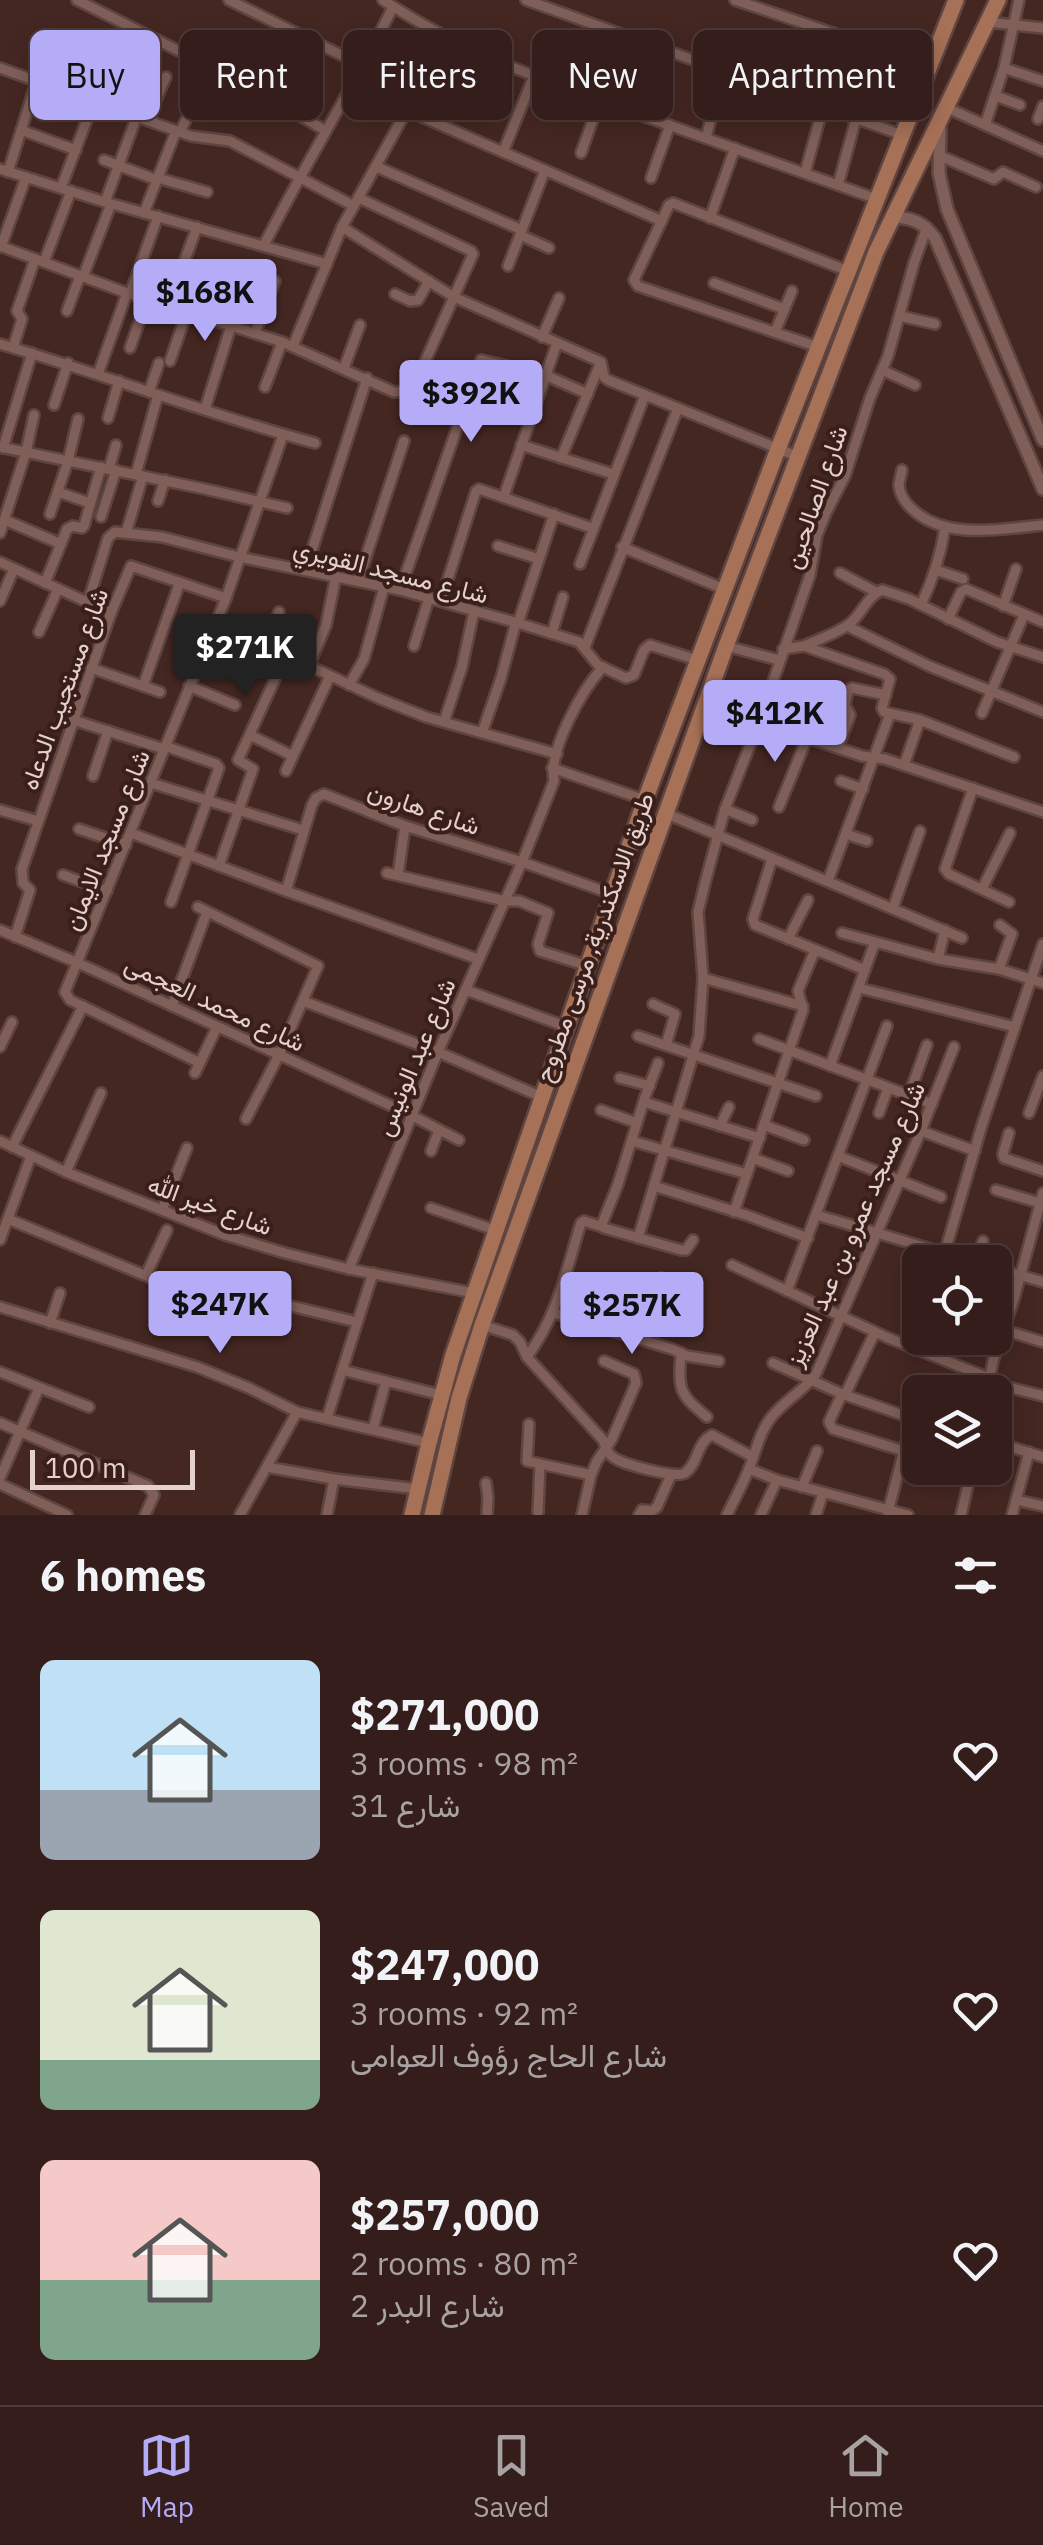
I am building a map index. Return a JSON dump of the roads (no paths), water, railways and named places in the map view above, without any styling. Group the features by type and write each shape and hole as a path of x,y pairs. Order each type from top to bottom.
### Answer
{"main road":[{"name":"طريق الاسكندرية, مرسى مطروح","path":"932,61 956,0"},
{"name":"طريق الاسكندرية, مرسى مطروح","path":"435,1514 459,1398 482,1326 726,646 891,217 998,0"},
{"name":"طريق الاسكندرية, مرسى مطروح","path":"412,1515 441,1394 645,800 908,120"},
{"path":"797,400 818,407"}],"street":[{"path":"76,0 180,51"},
{"path":"229,0 343,57"},
{"path":"383,0 455,43 532,75"},
{"path":"526,0 606,30"},
{"path":"558,12 562,0"},
{"path":"736,0 824,30"},
{"path":"985,124 1004,68 1020,0"},
{"path":"382,30 393,7"},
{"path":"987,22 1043,28"},
{"path":"0,68 30,78"},
{"path":"1004,68 1043,81"},
{"path":"160,88 166,78"},
{"path":"503,152 532,81"},
{"path":"996,96 1020,105"},
{"path":"30,100 4,170 327,264"},
{"path":"264,245 343,102"},
{"path":"1038,119 1043,106"},
{"path":"1043,151 945,107 938,155 947,208 1043,440"},
{"path":"13,348 22,319 18,311 66,190 87,120"},
{"path":"67,311 118,166 141,120"},
{"path":"148,120 206,139 230,141 356,202 472,251 472,260 412,391"},
{"path":"144,212 184,120"},
{"path":"307,120 326,131"},
{"path":"293,346 342,227 401,120"},
{"path":"429,120 662,220"},
{"path":"581,153 593,120"},
{"path":"656,120 877,199"},
{"path":"706,138 711,120"},
{"path":"805,173 819,120"},
{"path":"838,185 856,120"},
{"path":"859,120 902,135"},
{"path":"651,178 670,125"},
{"path":"21,130 76,150"},
{"path":"710,218 735,148"},
{"path":"938,155 995,180 1004,172 1036,187"},
{"path":"104,160 207,192"},
{"path":"377,168 549,248"},
{"path":"508,266 545,170"},
{"path":"26,177 1,246 147,300 282,342 394,392 412,391 462,412"},
{"path":"818,347 638,286 634,280 672,203 848,271"},
{"path":"98,374 158,216"},
{"path":"891,217 910,218 927,228 942,252 1041,480"},
{"path":"168,306 198,227"},
{"path":"342,227 454,297 601,362"},
{"name":"شارع الصالحين","path":"638,1238 701,1025 703,978 698,912 717,836 810,575 817,535 845,476 882,370 927,228"},
{"path":"208,319 226,270"},
{"path":"255,333 274,280"},
{"path":"395,294 418,300 429,280"},
{"path":"714,283 784,310"},
{"path":"775,332 792,291"},
{"path":"542,337 559,298"},
{"path":"130,348 147,300"},
{"path":"170,361 187,312"},
{"path":"900,316 935,324"},
{"path":"344,368 360,325"},
{"path":"204,410 232,326"},
{"path":"265,387 282,342"},
{"path":"0,344 315,444"},
{"path":"504,496 557,344"},
{"path":"32,353 1,448 287,508"},
{"path":"400,590 482,360 545,376 588,394"},
{"path":"562,458 601,362"},
{"path":"601,362 604,377 799,457"},
{"path":"54,405 68,363"},
{"path":"88,602 108,538 116,532 126,533 158,363"},
{"path":"882,370 915,386"},
{"path":"306,569 367,378"},
{"path":"108,418 119,381"},
{"path":"580,564 645,395"},
{"path":"585,647 678,408"},
{"path":"0,533 34,415"},
{"path":"50,514 78,419"},
{"name":"شارع مسجد الايمان","path":"65,992 226,598 283,435"},
{"path":"358,581 404,441"},
{"path":"101,517 116,444"},
{"path":"522,445 613,474"},
{"path":"45,583 70,526 84,526 90,503 109,469"},
{"path":"902,470 899,489 906,504 921,518 975,530 1043,526"},
{"path":"158,501 165,480"},
{"path":"441,602 476,491 484,489 592,528"},
{"path":"58,492 90,503"},
{"path":"482,732 554,514"},
{"path":"5,520 61,544"},
{"path":"921,605 936,570 945,526"},
{"name":"شارع مسجد القويري","path":"126,533 162,537 429,598 579,642 592,660 603,667"},
{"path":"498,546 539,559"},
{"path":"622,548 724,589"},
{"path":"0,562 111,613"},
{"name":"شارع مستجيب الدعاه","path":"15,937 30,890 23,882 22,869 91,668 131,566 180,582"},
{"path":"0,600 14,569"},
{"path":"1003,606 1016,569"},
{"path":"936,570 963,579"},
{"path":"840,573 876,592 887,591 1010,646 1043,656"},
{"path":"309,666 326,625 336,576"},
{"path":"142,686 180,582 226,598"},
{"path":"350,685 364,659 384,587"},
{"path":"39,632 58,589"},
{"path":"948,619 966,589 1043,622"},
{"path":"783,649 804,646 847,626 876,592"},
{"path":"414,646 429,598"},
{"path":"552,633 563,598"},
{"path":"444,722 462,667 474,611"},
{"path":"265,648 279,612"},
{"path":"982,713 1024,614"},
{"path":"847,626 929,666 1043,712"},
{"path":"244,644 258,650 272,648 426,717 557,754"},
{"path":"603,667 632,678 650,645 697,660"},
{"path":"726,646 779,660"},
{"path":"804,646 884,674 890,680 882,710 920,720 1014,757"},
{"path":"219,866 253,769 239,759 286,655"},
{"name":"شارع عبد الونيس","path":"349,1268 522,862 554,781 552,768 581,696 603,667"},
{"path":"91,668 160,692"},
{"path":"286,770 330,676"},
{"path":"189,686 235,705"},
{"path":"838,748 850,715 845,705 848,690 886,695"},
{"path":"828,880 890,714"},
{"path":"73,720 218,766 171,902"},
{"path":"904,765 920,720"},
{"path":"759,722 1043,812"},
{"path":"93,776 108,731"},
{"path":"250,735 293,756"},
{"path":"780,807 806,738"},
{"path":"552,768 645,800"},
{"path":"841,781 863,789"},
{"path":"150,783 303,830"},
{"path":"973,788 945,867 949,874 1009,902"},
{"name":"شارع هارون","path":"286,892 314,801 324,794 406,826 612,894"},
{"path":"726,809 752,820"},
{"path":"0,810 38,821"},
{"path":"665,813 962,938"},
{"path":"406,826 392,874 519,901 549,913 538,944 540,951 588,966"},
{"path":"79,829 126,844"},
{"path":"893,908 920,831"},
{"path":"131,832 286,892 478,959"},
{"path":"982,889 1010,833"},
{"path":"846,834 866,841"},
{"path":"772,859 753,919 760,928 865,970"},
{"path":"63,875 107,891"},
{"path":"788,940 808,900"},
{"path":"172,1006 203,909 316,964 318,968 304,1001 246,1119"},
{"path":"1000,924 1012,934 1000,969"},
{"name":"شارع محمد العجمى","path":"0,930 458,1140"},
{"path":"938,959 945,930"},
{"path":"842,934 938,959 1000,969 1043,983"},
{"path":"830,1066 874,942"},
{"path":"947,1245 1043,944"},
{"path":"734,1212 803,1006 798,992 815,950"},
{"path":"703,978 803,1006"},
{"path":"53,987 65,992 70,1000 200,1063"},
{"path":"860,988 1015,1027"},
{"path":"466,990 567,1028"},
{"name":"شارع محمد العجمى","path":"304,1001 542,1097"},
{"path":"653,1004 675,1014 666,1045"},
{"path":"12,1147 84,1006"},
{"path":"0,1045 12,1022"},
{"path":"788,1291 888,1026"},
{"path":"196,1073 217,1027"},
{"path":"638,1036 816,1096"},
{"path":"758,1038 932,1104"},
{"path":"909,1095 927,1045"},
{"name":"شارع مسجد عمرو بن عبد العزيز","path":"727,1515 768,1420 812,1380 921,1132 954,1046"},
{"path":"602,1227 658,1063"},
{"path":"1029,1113 1043,1076"},
{"path":"620,1078 650,1086"},
{"path":"879,1113 888,1088"},
{"path":"66,1172 101,1093"},
{"path":"644,1102 760,1138"},
{"path":"720,1126 729,1106"},
{"path":"601,1110 638,1122"},
{"path":"764,1125 804,1140"},
{"path":"431,1150 440,1130"},
{"path":"921,1132 975,1151"},
{"path":"1008,1133 1004,1158 1043,1171"},
{"name":"شارع خير الله","path":"0,1141 66,1172 226,1235 284,1253 474,1293"},
{"path":"632,1141 747,1174"},
{"path":"162,1210 186,1148"},
{"path":"0,1240 31,1156"},
{"path":"838,1156 940,1197"},
{"path":"753,1158 788,1171"},
{"path":"654,1186 808,1238"},
{"path":"996,1190 1042,1198 1012,1298"},
{"path":"431,1208 495,1230"},
{"path":"817,1215 907,1245"},
{"path":"8,1219 206,1300"},
{"path":"527,1357 554,1313 581,1223 681,1250 686,1250 692,1240"},
{"path":"146,1275 167,1230"},
{"path":"732,1265 902,1343"},
{"path":"327,1418 372,1273"},
{"path":"1012,1273 1043,1282"},
{"path":"639,1339 661,1278"},
{"path":"220,1289 358,1322"},
{"path":"50,1323 60,1293"},
{"path":"0,1308 197,1367 297,1412 429,1443"},
{"path":"554,1313 719,1362"},
{"path":"482,1326 513,1335 527,1357 619,1461 671,1475 684,1474 701,1442 712,1435 753,1457"},
{"path":"875,1332 830,1422 834,1429 902,1451"},
{"path":"1012,1334 1043,1342"},
{"path":"680,1353 678,1379 682,1391 686,1400 707,1418"},
{"path":"928,1355 969,1375"},
{"path":"582,1515 591,1476 612,1439 636,1379 634,1374 604,1360"},
{"path":"773,1364 902,1414"},
{"path":"342,1370 441,1394"},
{"path":"0,1372 89,1407"},
{"path":"374,1430 386,1381"},
{"path":"39,1388 0,1481 67,1515"},
{"path":"1012,1389 1043,1396"},
{"path":"240,1515 297,1412"},
{"path":"0,1424 150,1488 154,1494 145,1515"},
{"path":"530,1424 526,1458 591,1476"},
{"path":"1012,1447 1043,1456"},
{"path":"802,1486 816,1451"},
{"path":"1012,1515 1029,1452"},
{"path":"888,1512 902,1455"},
{"path":"538,1512 540,1464"},
{"path":"267,1467 418,1488"},
{"path":"749,1469 908,1515"},
{"path":"639,1515 642,1510 657,1507 671,1475"},
{"path":"327,1515 334,1479"},
{"path":"761,1515 777,1480"},
{"path":"486,1483 487,1515"},
{"path":"961,1515 968,1485"},
{"path":"816,1515 824,1493"},
{"path":"1016,1500 1043,1506"}]}
